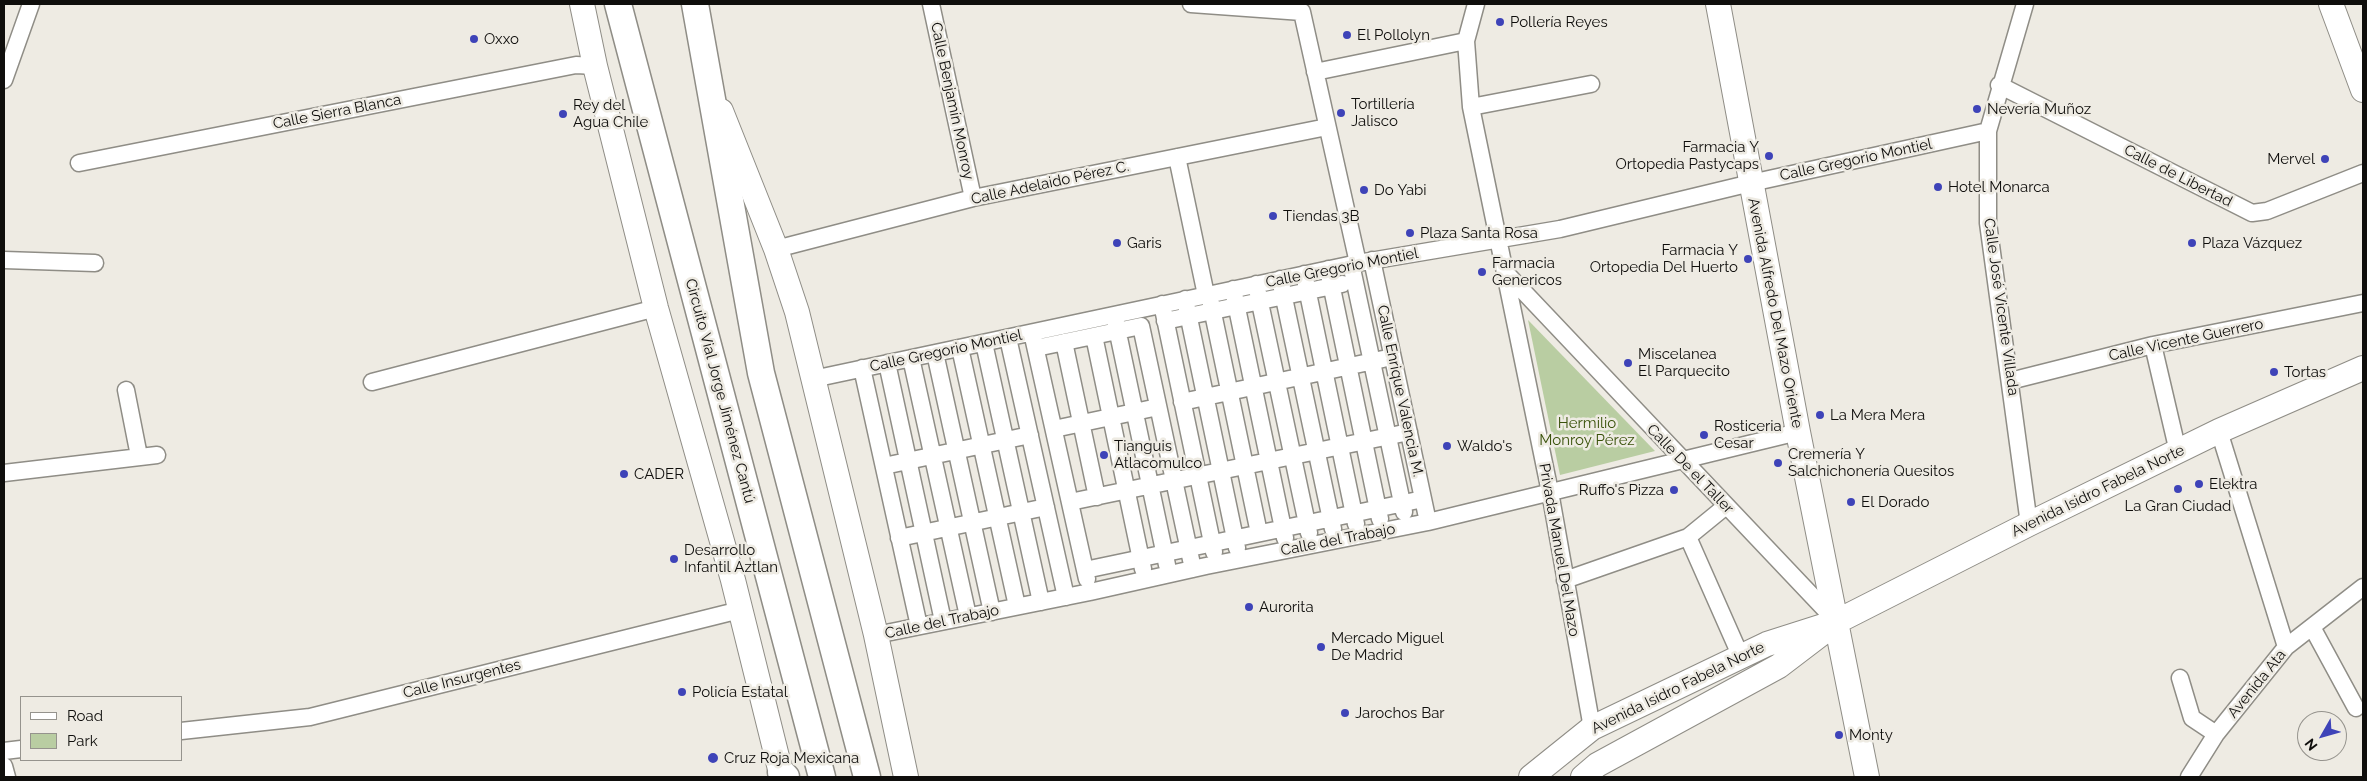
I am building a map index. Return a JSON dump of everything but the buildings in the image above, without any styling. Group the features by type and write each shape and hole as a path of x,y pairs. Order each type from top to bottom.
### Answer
{"main road":[{"name":"Circuito Vial Jorge Jiménez Cantú","path":"618,4 822,777"},
{"path":"695,4 761,373 867,777"}],"street":[{"path":"4,80 31,4"},
{"path":"582,4 595,66 656,308 740,610 783,775"},
{"name":"Calle Benjamín Monroy","path":"931,4 973,198"},
{"name":"Calle Enrique Valencia M.","path":"1191,4 1302,12 1327,127 1361,262 1376,277 1428,522"},
{"name":"Privada Manuel Del Mazo","path":"1476,4 1466,41 1471,107 1550,492 1592,728"},
{"name":"Avenida Alfredo Del Mazo Oriente","path":"1718,4 1750,183 1867,777"},
{"name":"Calle José Vicente Villada","path":"2025,4 1999,85 1988,131 1988,223 2029,524"},
{"path":"2332,4 2363,90"},
{"path":"1315,72 1466,41"},
{"name":"Calle Sierra Blanca","path":"79,163 560,68 576,65 595,66"},
{"path":"706,73 789,284 876,635 906,777"},
{"path":"1471,107 1591,84"},
{"name":"Calle de Libertad","path":"1999,85 2252,213 2267,211 2363,173"},
{"name":"Calle Adelaido Pérez C.","path":"776,249 973,198 1327,127"},
{"name":"Calle Gregorio Montiel","path":"814,379 1008,338 1034,340 1116,322 1162,304 1185,299 1209,300 1233,289 1361,262 1560,229 1750,183 1988,131"},
{"path":"1177,157 1230,392 1259,533"},
{"path":"4,260 95,263"},
{"path":"1361,262 1355,281 1407,526"},
{"path":"1328,269 1383,531"},
{"name":"Calle De el Taller","path":"1505,272 1836,622"},
{"path":"1304,274 1359,536"},
{"path":"1209,300 1236,306 1376,277"},
{"path":"1280,279 1335,541"},
{"path":"1256,284 1311,546"},
{"path":"1233,289 1288,550"},
{"path":"1185,299 1240,560"},
{"path":"1165,321 1189,316 1209,300"},
{"name":"Calle Vicente Guerrero","path":"2010,381 2153,345 2363,303"},
{"path":"1162,304 1216,564"},
{"path":"372,382 656,308"},
{"path":"1116,322 1168,574"},
{"path":"1090,592 1034,340 1064,342 1094,336 1116,322 1141,326 1193,569"},
{"path":"1094,336 1145,579"},
{"path":"1008,338 1066,597"},
{"path":"1064,342 1097,497"},
{"path":"984,343 1041,602"},
{"path":"2153,345 2178,452"},
{"path":"960,348 1017,606"},
{"path":"935,353 992,612"},
{"path":"1182,402 1393,357"},
{"path":"911,358 968,616"},
{"path":"887,363 943,622"},
{"path":"862,368 919,626"},
{"name":"Avenida Isidro Fabela Norte","path":"1531,777 1592,728 1767,644 1836,622 2029,524 2219,431 2363,368"},
{"path":"126,390 139,456"},
{"path":"1054,429 1158,407"},
{"path":"2219,431 2286,647"},
{"path":"1070,502 1409,432"},
{"name":"Calle del Trabajo","path":"876,635 1428,522 1680,459 1798,432"},
{"path":"884,466 1030,435"},
{"path":"4,473 157,455"},
{"path":"1085,570 1423,499"},
{"path":"1565,580 1688,538 1726,506"},
{"path":"900,538 1046,508"},
{"path":"1688,538 1741,657"},
{"name":"Avenida Ata","path":"2190,777 2216,734 2286,647 2363,587"},
{"name":"Calle Insurgentes","path":"182,731 310,717 740,610"},
{"name":"Avenida Isidro Fabela Norte","path":"1593,773 1779,666 1836,622"},
{"path":"2312,627 2356,708"},
{"path":"2180,678 2192,718 2216,734"},
{"path":"4,751 20,749"},
{"path":"4,766 7,777"}],"green space":[{"name":"Hermilio Monroy Pérez","path":"1528,320 1655,451 1560,475"}],"place":[{"name":"Pollería Reyes","path":"1500,22"},
{"name":"El Pollolyn","path":"1347,35"},
{"name":"Oxxo","path":"474,39"},
{"name":"Nevería Muñoz","path":"1977,109"},
{"name":"Tortillería Jalisco","path":"1341,113"},
{"name":"Rey del Agua Chile","path":"563,114"},
{"name":"Farmacia Y Ortopedia Pastycaps","path":"1769,156"},
{"name":"Mervel","path":"2325,159"},
{"name":"Hotel Monarca","path":"1938,187"},
{"name":"Do Yabi","path":"1364,190"},
{"name":"Tiendas 3B","path":"1273,216"},
{"name":"Plaza Santa Rosa","path":"1410,233"},
{"name":"Garis","path":"1117,243"},
{"name":"Plaza Vázquez","path":"2192,243"},
{"name":"Farmacia Y Ortopedia Del Huerto","path":"1748,259"},
{"name":"Farmacia Genericos","path":"1482,272"},
{"name":"Miscelanea El Parquecito","path":"1628,363"},
{"name":"Tortas","path":"2274,372"},
{"name":"La Mera Mera","path":"1820,415"},
{"name":"Rosticeria Cesar","path":"1704,435"},
{"name":"Waldo's","path":"1447,446"},
{"name":"Tianguis Atlacomulco","path":"1104,455"},
{"name":"Cremería Y Salchichonería Quesitos","path":"1778,463"},
{"name":"CADER","path":"624,474"},
{"name":"Elektra","path":"2199,484"},
{"name":"La Gran Ciudad","path":"2178,489"},
{"name":"Ruffo's Pizza","path":"1674,490"},
{"name":"El Dorado","path":"1851,502"},
{"name":"Desarrollo Infantil Aztlan","path":"674,559"},
{"name":"Aurorita","path":"1249,607"},
{"name":"Mercado Miguel De Madrid","path":"1321,647"},
{"name":"Policía Estatal","path":"682,692"},
{"name":"Jarochos Bar","path":"1345,713"},
{"name":"Monty","path":"1839,735"},
{"name":"Cruz Roja Mexicana","path":"713,758"}]}
